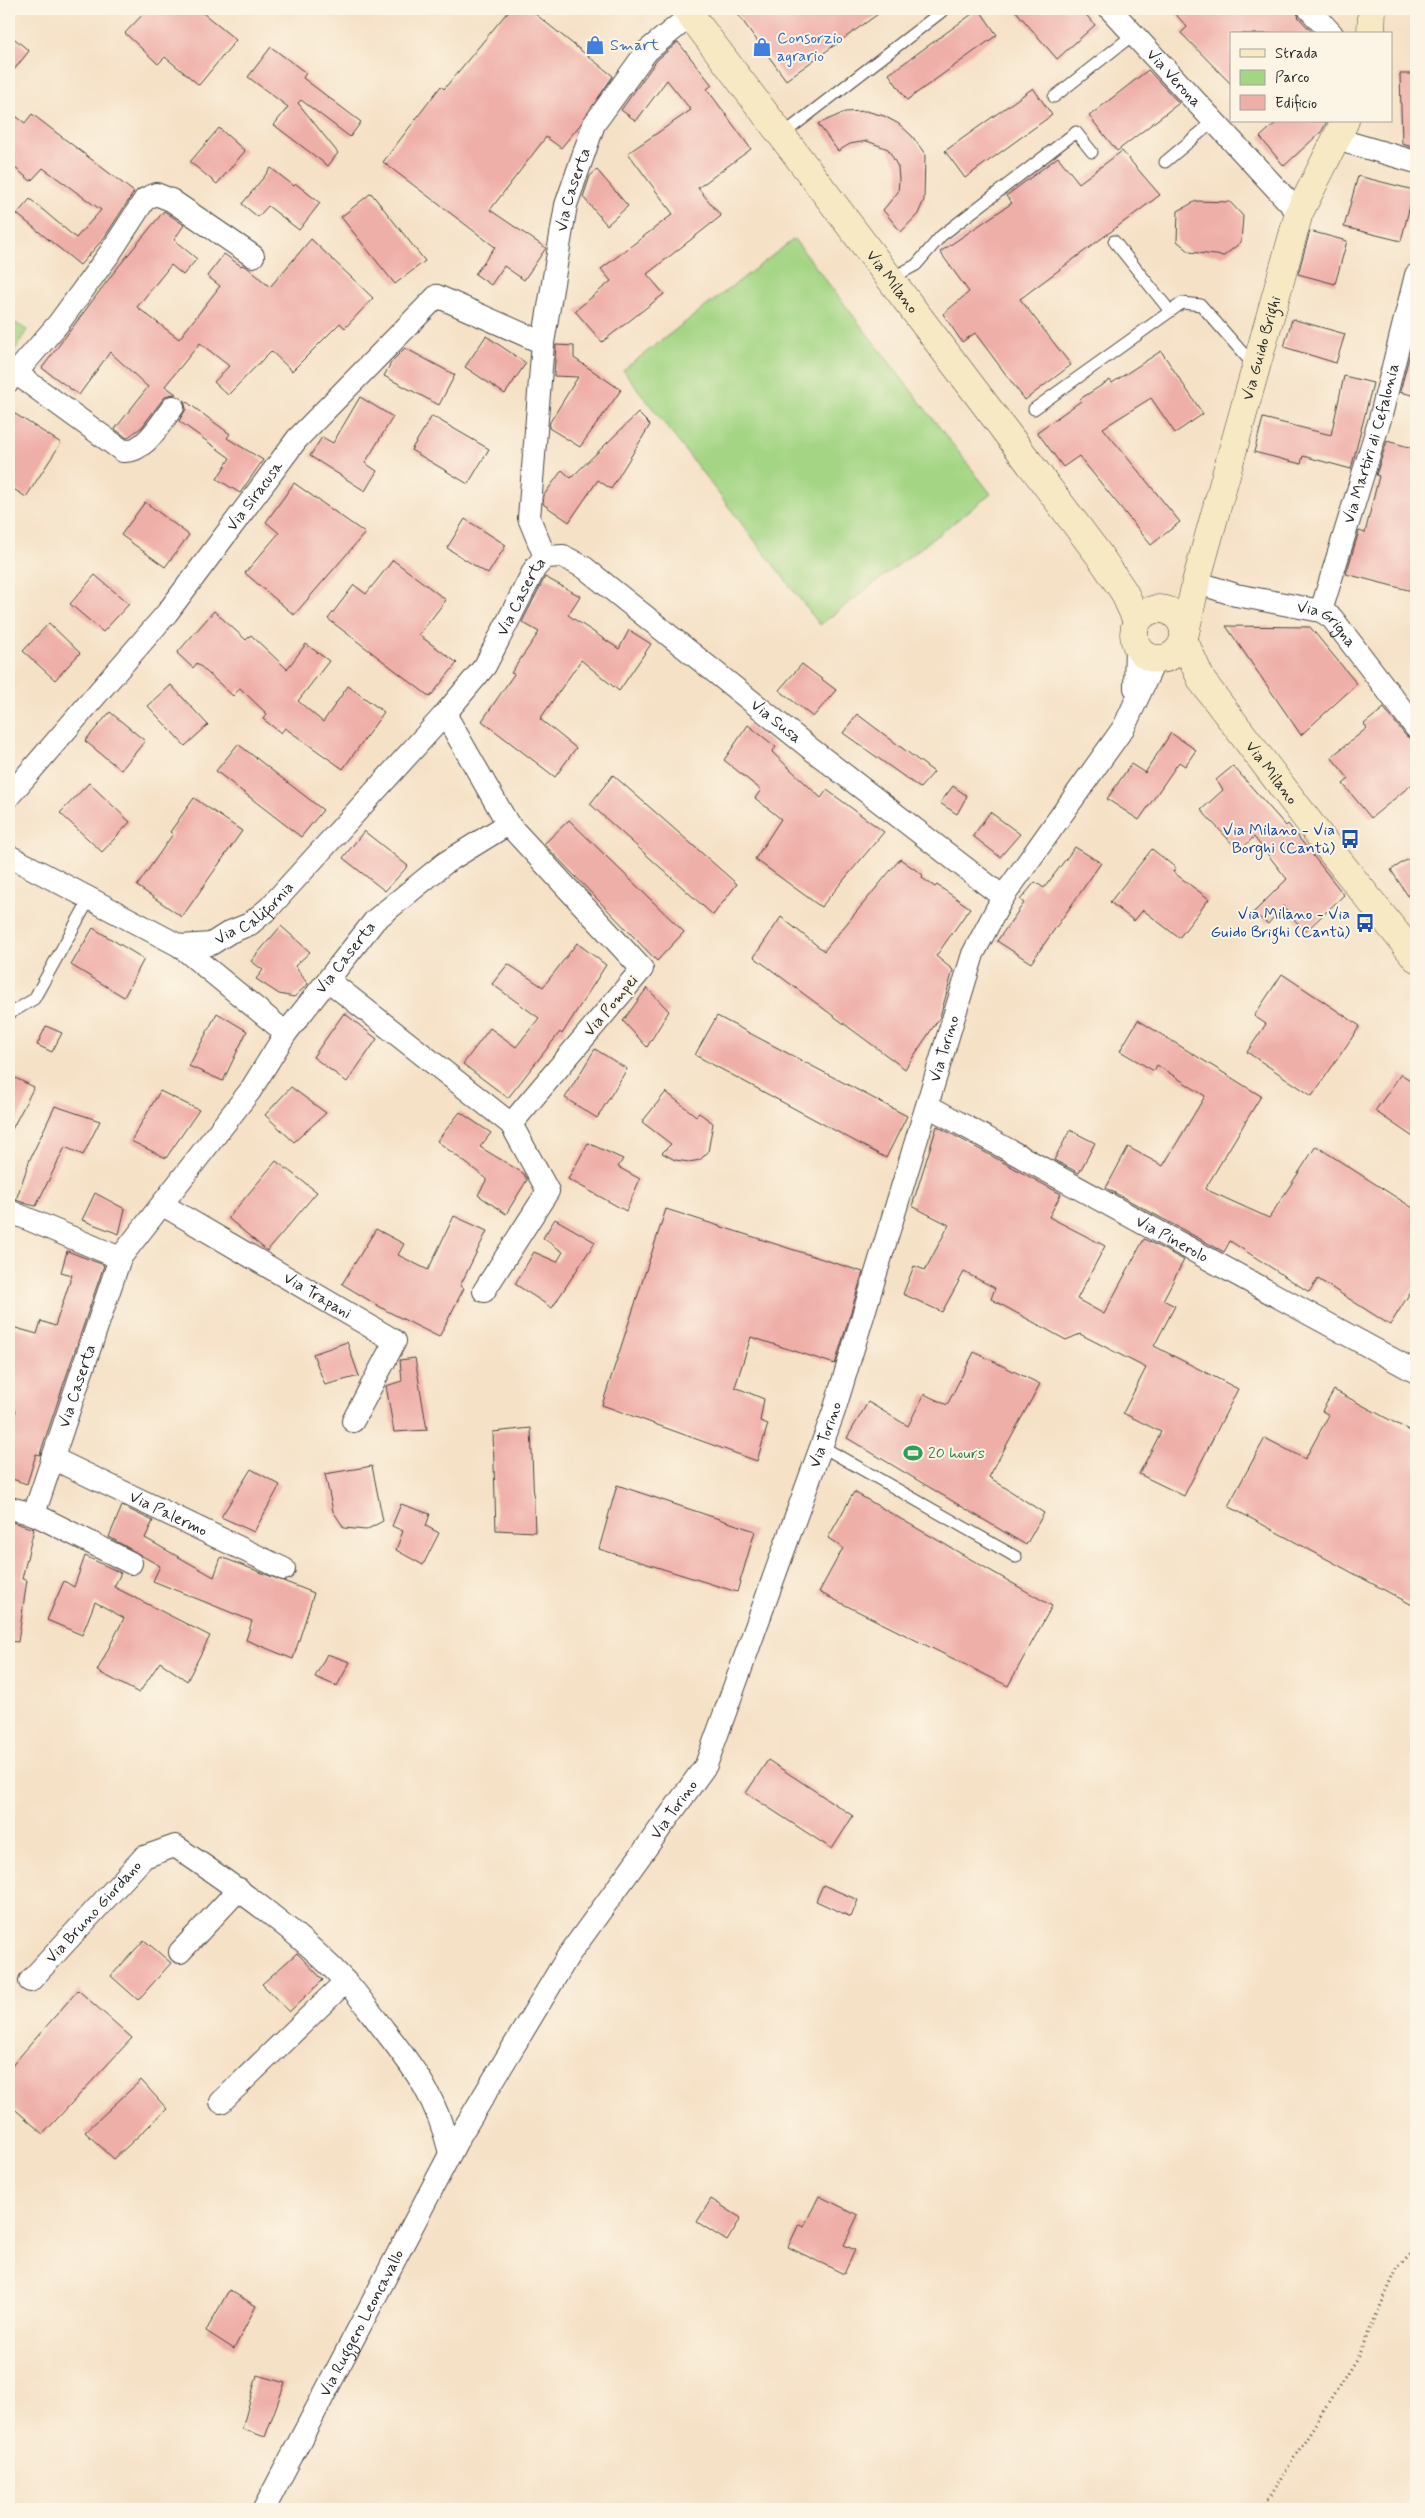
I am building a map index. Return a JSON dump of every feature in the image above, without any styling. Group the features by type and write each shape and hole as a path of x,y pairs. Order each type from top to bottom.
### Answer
{"main road":[{"path":"1371,32 1372,9"},
{"name":"Via Milano","path":"689,12 1099,555 1161,643 1202,681 1334,855 1416,958"},
{"name":"Via Guido Brighi","path":"1161,643 1196,582 1299,212 1339,127"},
{"name":"Via Milano","path":"1099,555 1139,593 1165,609"},
{"name":"Via Guido Brighi","path":"1161,643 1149,610 1165,609 1186,597 1196,582"}],"street":[{"name":"Via Verona","path":"1110,9 1299,212"},
{"path":"1309,9 1330,32"},
{"name":"Via Caserta","path":"444,714 485,666 536,568 545,557 529,518 543,343 566,205 594,124 647,51 689,12"},
{"path":"1339,127 1416,162"},
{"path":"173,407 140,448 131,452 124,451 13,377 58,324 145,199 156,194 171,200 253,256"},
{"name":"Via Martiri di Cefalonia","path":"1321,611 1380,419 1416,275"},
{"name":"Via Siracusa","path":"9,796 167,613 296,439 437,296 543,343"},
{"name":"Via Susa","path":"545,557 563,556 585,568 803,743 1003,897"},
{"name":"Via Grigna","path":"1196,582 1236,595 1321,611 1332,618 1416,728"},
{"name":"Via Torino","path":"454,2145 568,1956 706,1765 821,1446 928,1106 966,971 981,936 1003,897 1111,746 1133,709 1137,673 1161,643"},
{"path":"444,714 508,824"},
{"name":"Via California","path":"180,946 211,944 230,932 250,924 269,908 444,714"},
{"name":"Via Caserta","path":"34,1514 120,1258 250,1091 286,1033 376,920 445,863 508,824"},
{"name":"Via Pompei","path":"508,824 642,969 511,1124"},
{"path":"9,856 180,946 286,1033"},
{"path":"328,981 511,1124 548,1191 484,1291"},
{"name":"Via Pinerolo","path":"928,1106 1416,1372"},
{"name":"Via Trapani","path":"163,1205 395,1341 353,1421"},
{"path":"9,1211 120,1258"},
{"name":"Via Palermo","path":"52,1458 284,1570"},
{"path":"9,1508 34,1514 131,1563"},
{"name":"Via Bruno Giordano","path":"30,1981 144,1857 175,1846 239,1889 296,1934 345,1982 422,2080 454,2145"},
{"path":"180,1952 239,1889"},
{"path":"221,2102 345,1982"},
{"name":"Via Ruggero Leoncavallo","path":"264,2509 454,2145"}],"lane":[{"path":"782,135 945,9"},
{"path":"1054,97 1134,34"},
{"path":"1164,162 1214,121"},
{"path":"890,279 916,265 942,236 1076,132 1092,152"},
{"path":"1114,241 1170,311"},
{"path":"1034,409 1182,302 1201,305 1256,368"},
{"path":"9,1014 34,999 90,898"},
{"path":"821,1446 1016,1557"}],"path":[{"path":"1262,2509 1358,2356 1396,2269 1416,2250"}],"green space":[{"path":"794,239 991,494 820,625 623,370"},
{"path":"9,319 27,330 9,360"}],"building":[{"path":"148,9 198,9 236,40 199,85 165,57 158,64 125,33"},
{"path":"510,9 529,9 613,76 580,125 561,148 546,137 490,210 546,248 524,280 504,266 491,285 475,274 495,247 383,162 441,86 444,89"},
{"path":"734,9 885,9 786,80"},
{"path":"979,9 997,35 907,100 889,74"},
{"path":"1014,9 1081,9 1095,25 1057,59"},
{"path":"1171,9 1296,9 1299,18 1312,32 1230,32 1230,83 1181,33 1187,27"},
{"path":"9,34 29,51 9,76"},
{"path":"678,42 712,85 707,89 751,149 698,188 721,216 647,274 664,294 602,342 575,311 611,281 601,269 673,214 628,153 691,110 667,80 636,121 621,110 657,60"},
{"path":"271,47 306,73 303,78 361,122 350,137 301,100 298,103 338,153 328,166 274,125 288,107 248,77"},
{"path":"1148,70 1179,103 1117,151 1089,116"},
{"path":"1400,74 1416,74 1416,148 1402,144"},
{"path":"1033,88 1052,115 965,178 945,151"},
{"path":"9,111 25,123 32,114 134,192 104,238 80,265 17,214 30,199 76,238 101,210 43,168 31,181 9,163"},
{"path":"866,111 884,116 899,124 912,136 925,154 924,200 918,214 901,232 883,210 898,192 899,180 898,167 888,149 867,141 850,144 838,151 818,124 845,112"},
{"path":"1277,122 1326,122 1322,131 1284,166 1260,137"},
{"path":"219,128 245,151 217,184 190,162"},
{"path":"1122,151 1160,195 1020,299 1071,365 1025,400 975,333 962,342 943,314 969,292 940,252 1012,203 1006,196 1058,157 1079,183"},
{"path":"271,168 294,186 296,184 320,203 299,230 268,206 258,217 242,204"},
{"path":"597,170 628,206 607,225 583,197 590,176"},
{"path":"1358,176 1414,190 1401,241 1344,227"},
{"path":"371,193 425,261 395,284 341,217"},
{"path":"1196,201 1230,202 1243,216 1241,242 1224,256 1190,252 1177,241 1178,211"},
{"path":"164,211 184,225 174,240 197,259 183,275 171,265 137,307 179,339 220,286 207,276 224,254 241,266 248,268 270,287 311,239 373,298 345,328 340,323 292,371 271,351 228,395 214,382 229,366 200,343 165,386 176,394 168,395 163,399 142,427 127,438 115,429 148,387 110,352 79,395 42,368 114,272"},
{"path":"1310,231 1347,241 1335,284 1298,274"},
{"path":"1292,319 1345,334 1336,363 1284,347"},
{"path":"486,336 526,363 505,394 465,367"},
{"path":"1413,342 1416,343 1416,396 1400,392"},
{"path":"556,345 574,346 574,358 621,390 580,447 549,428 550,422 578,377 554,376"},
{"path":"405,348 455,375 439,405 384,376 392,361"},
{"path":"1161,351 1203,414 1175,433 1151,398 1103,428 1180,522 1151,545 1079,456 1063,467 1037,432 1081,401 1080,399 1110,380 1112,383"},
{"path":"1344,376 1373,383 1351,469 1303,456 1301,464 1254,452 1263,418 1331,435"},
{"path":"360,397 393,417 365,463 377,471 365,491 310,456 322,437 333,443"},
{"path":"184,400 230,434 227,438 263,460 240,493 217,479 230,458 179,421 186,409"},
{"path":"9,410 61,443 26,497 9,486"},
{"path":"638,413 650,425 611,489 598,480 569,522 543,504 544,495 562,470 571,478"},
{"path":"432,416 489,449 468,484 411,450"},
{"path":"1387,441 1416,449 1416,592 1346,574 1359,531 1365,533 1379,476 1376,475"},
{"path":"294,483 365,533 294,615 245,573 279,533 266,522"},
{"path":"145,502 189,535 165,567 121,535"},
{"path":"465,519 506,545 488,574 447,548"},
{"path":"393,560 446,600 419,635 457,663 430,697 328,619 354,585 366,594"},
{"path":"95,575 129,604 103,632 70,604"},
{"path":"545,577 580,596 568,615 619,649 629,630 651,644 619,691 581,660 540,719 576,748 555,777 482,721 514,674 511,673 539,632 522,622"},
{"path":"214,611 246,640 251,635 287,669 306,644 329,661 298,701 323,722 348,686 384,712 343,769 285,728 281,733 263,719 267,714 240,688 233,696 197,663 193,668 177,653"},
{"path":"49,623 80,653 55,680 23,651"},
{"path":"1226,626 1310,627 1357,684 1301,735"},
{"path":"802,664 836,690 813,717 779,690"},
{"path":"171,685 208,725 185,746 148,706"},
{"path":"1384,708 1406,736 1416,741 1416,781 1371,818 1343,784 1349,779 1331,757 1367,728 1364,724"},
{"path":"110,712 145,741 121,770 85,741"},
{"path":"857,714 934,772 920,788 843,733"},
{"path":"748,725 776,747 772,752 821,798 827,790 884,832 821,907 755,859 781,819 755,798 761,790 724,760"},
{"path":"1171,733 1196,750 1185,766 1179,762 1139,820 1107,799 1131,764 1145,773"},
{"path":"238,744 323,810 301,837 216,771"},
{"path":"1233,766 1286,826 1288,824 1344,895 1305,932 1283,906 1268,924 1253,913 1287,879 1254,837 1239,851 1201,810 1223,790 1216,780"},
{"path":"613,775 737,884 713,915 590,804"},
{"path":"89,783 130,822 102,852 60,813"},
{"path":"953,786 967,796 957,814 940,803"},
{"path":"194,798 242,831 182,917 137,886 173,834 170,832"},
{"path":"990,812 1020,834 1000,857 973,836"},
{"path":"569,820 684,932 657,961 544,844"},
{"path":"364,831 408,866 385,891 343,858"},
{"path":"1075,847 1101,863 1031,963 997,941 1024,903 1020,900 1035,882 1044,888"},
{"path":"1152,849 1176,868 1173,872 1209,899 1179,938 1143,910 1134,921 1110,902"},
{"path":"1416,854 1416,908 1391,870"},
{"path":"900,859 923,875 922,878 935,887 937,885 970,908 936,956 953,970 940,1017 905,1069 754,957 781,917 824,951"},
{"path":"281,926 310,952 295,966 308,984 294,997 279,994 256,979 263,970 251,961"},
{"path":"93,928 144,959 124,997 71,965"},
{"path":"577,943 606,965 562,1034 560,1032 508,1098 463,1064 490,1028 516,1047 539,1018 492,984 508,964 543,987"},
{"path":"1282,974 1360,1026 1312,1096 1247,1052 1266,1024 1254,1016"},
{"path":"647,988 669,1011 647,1047 623,1021"},
{"path":"217,1013 247,1031 223,1081 189,1066"},
{"path":"344,1013 377,1039 347,1082 313,1057"},
{"path":"717,1016 907,1116 886,1158 695,1055"},
{"path":"1138,1020 1261,1096 1205,1189 1269,1218 1316,1146 1416,1210 1416,1283 1390,1325 1318,1279 1309,1292 1230,1241 1224,1252 1106,1188 1128,1147 1163,1166 1205,1096 1157,1065 1154,1071 1120,1051"},
{"path":"46,1026 62,1033 52,1052 37,1045"},
{"path":"595,1049 627,1069 597,1118 565,1098"},
{"path":"1401,1074 1416,1084 1416,1139 1375,1111"},
{"path":"9,1075 34,1087 9,1135"},
{"path":"291,1087 326,1113 294,1142 265,1115"},
{"path":"160,1091 199,1110 166,1158 131,1141"},
{"path":"666,1092 696,1116 699,1113 713,1123 708,1152 700,1160 689,1162 675,1160 662,1153 671,1144 642,1122"},
{"path":"55,1106 100,1121 83,1155 65,1147 36,1206 27,1204 16,1200 30,1159"},
{"path":"460,1112 491,1133 480,1147 523,1173 527,1180 506,1214 478,1195 487,1179 437,1141"},
{"path":"937,1126 1061,1194 1049,1217 1105,1246 1077,1299 1104,1314 1144,1239 1184,1260 1163,1300 1175,1306 1154,1346 1238,1389 1184,1496 1139,1474 1161,1432 1123,1413 1146,1368 1080,1334 1066,1340 991,1299 995,1288 964,1272 942,1312 903,1294 914,1266 925,1270 949,1225 912,1206"},
{"path":"1070,1130 1095,1143 1079,1173 1054,1160"},
{"path":"588,1143 623,1159 618,1167 640,1179 626,1211 568,1179"},
{"path":"276,1161 317,1192 267,1251 228,1218"},
{"path":"95,1193 125,1209 119,1234 82,1220"},
{"path":"666,1209 863,1272 835,1364 751,1337 735,1387 764,1399 760,1421 768,1424 757,1461 602,1405"},
{"path":"454,1216 487,1231 460,1286 464,1288 439,1337 387,1311 342,1284 376,1229 404,1244 398,1255 428,1270"},
{"path":"555,1219 595,1242 552,1308 515,1284 534,1252 557,1262 563,1252 543,1238"},
{"path":"67,1251 104,1265 40,1455 36,1454 27,1484 9,1478 9,1460 13,1446 9,1445 9,1435 16,1410 9,1409 9,1326 37,1334 41,1321 55,1326 72,1275 61,1272"},
{"path":"347,1342 359,1376 325,1385 313,1354"},
{"name":"20 hours","path":"974,1352 1040,1384 989,1477 1044,1513 1026,1545 847,1438 868,1402 908,1426 924,1394 947,1405"},
{"path":"415,1358 427,1430 394,1432 386,1386 402,1381 400,1360"},
{"path":"1334,1390 1416,1434 1416,1607 1228,1506 1265,1438 1305,1459 1329,1415 1322,1411"},
{"path":"531,1428 535,1532 496,1530 493,1432"},
{"path":"372,1466 383,1521 366,1530 344,1528 333,1511 325,1474"},
{"path":"251,1469 280,1485 254,1532 221,1517"},
{"path":"617,1485 755,1531 737,1592 599,1549"},
{"path":"854,1492 1052,1606 1008,1686 819,1592 843,1548 828,1538"},
{"path":"401,1504 430,1514 426,1526 439,1533 423,1565 396,1550 403,1531 392,1526"},
{"path":"122,1506 153,1521 145,1538 214,1577 221,1557 314,1593 293,1659 246,1640 252,1621 153,1581 160,1566 109,1537"},
{"path":"9,1521 34,1529 22,1579 27,1580 18,1642 9,1641"},
{"path":"85,1556 121,1573 114,1587 210,1636 187,1681 160,1662 139,1693 97,1671 124,1618 95,1602 82,1635 47,1620 64,1581 74,1587"},
{"path":"327,1654 350,1662 337,1686 315,1677"},
{"path":"768,1760 853,1816 832,1849 746,1793"},
{"path":"823,1885 858,1900 851,1917 816,1901"},
{"path":"144,1940 171,1963 138,2000 111,1976"},
{"path":"297,1953 323,1980 289,2012 262,1984"},
{"path":"78,1990 132,2038 43,2134 9,2104 9,2069"},
{"path":"141,2080 167,2109 114,2159 85,2132"},
{"path":"819,2196 858,2215 844,2245 855,2250 844,2274 788,2247 799,2224 804,2226"},
{"path":"711,2199 741,2218 727,2241 697,2222"},
{"path":"229,2290 256,2306 234,2349 206,2331"},
{"path":"257,2375 285,2383 265,2437 242,2429"}],"place":[{"name":"Smart","path":"595,45"},
{"name":"Consorzio agrario","path":"762,47"},
{"name":"Via Milano - Via Borghi (Cantù)","path":"1350,839"},
{"name":"Via Milano - Via Guido Brighi (Cantù)","path":"1365,923"},
{"name":"20 hours","path":"913,1453"}]}
